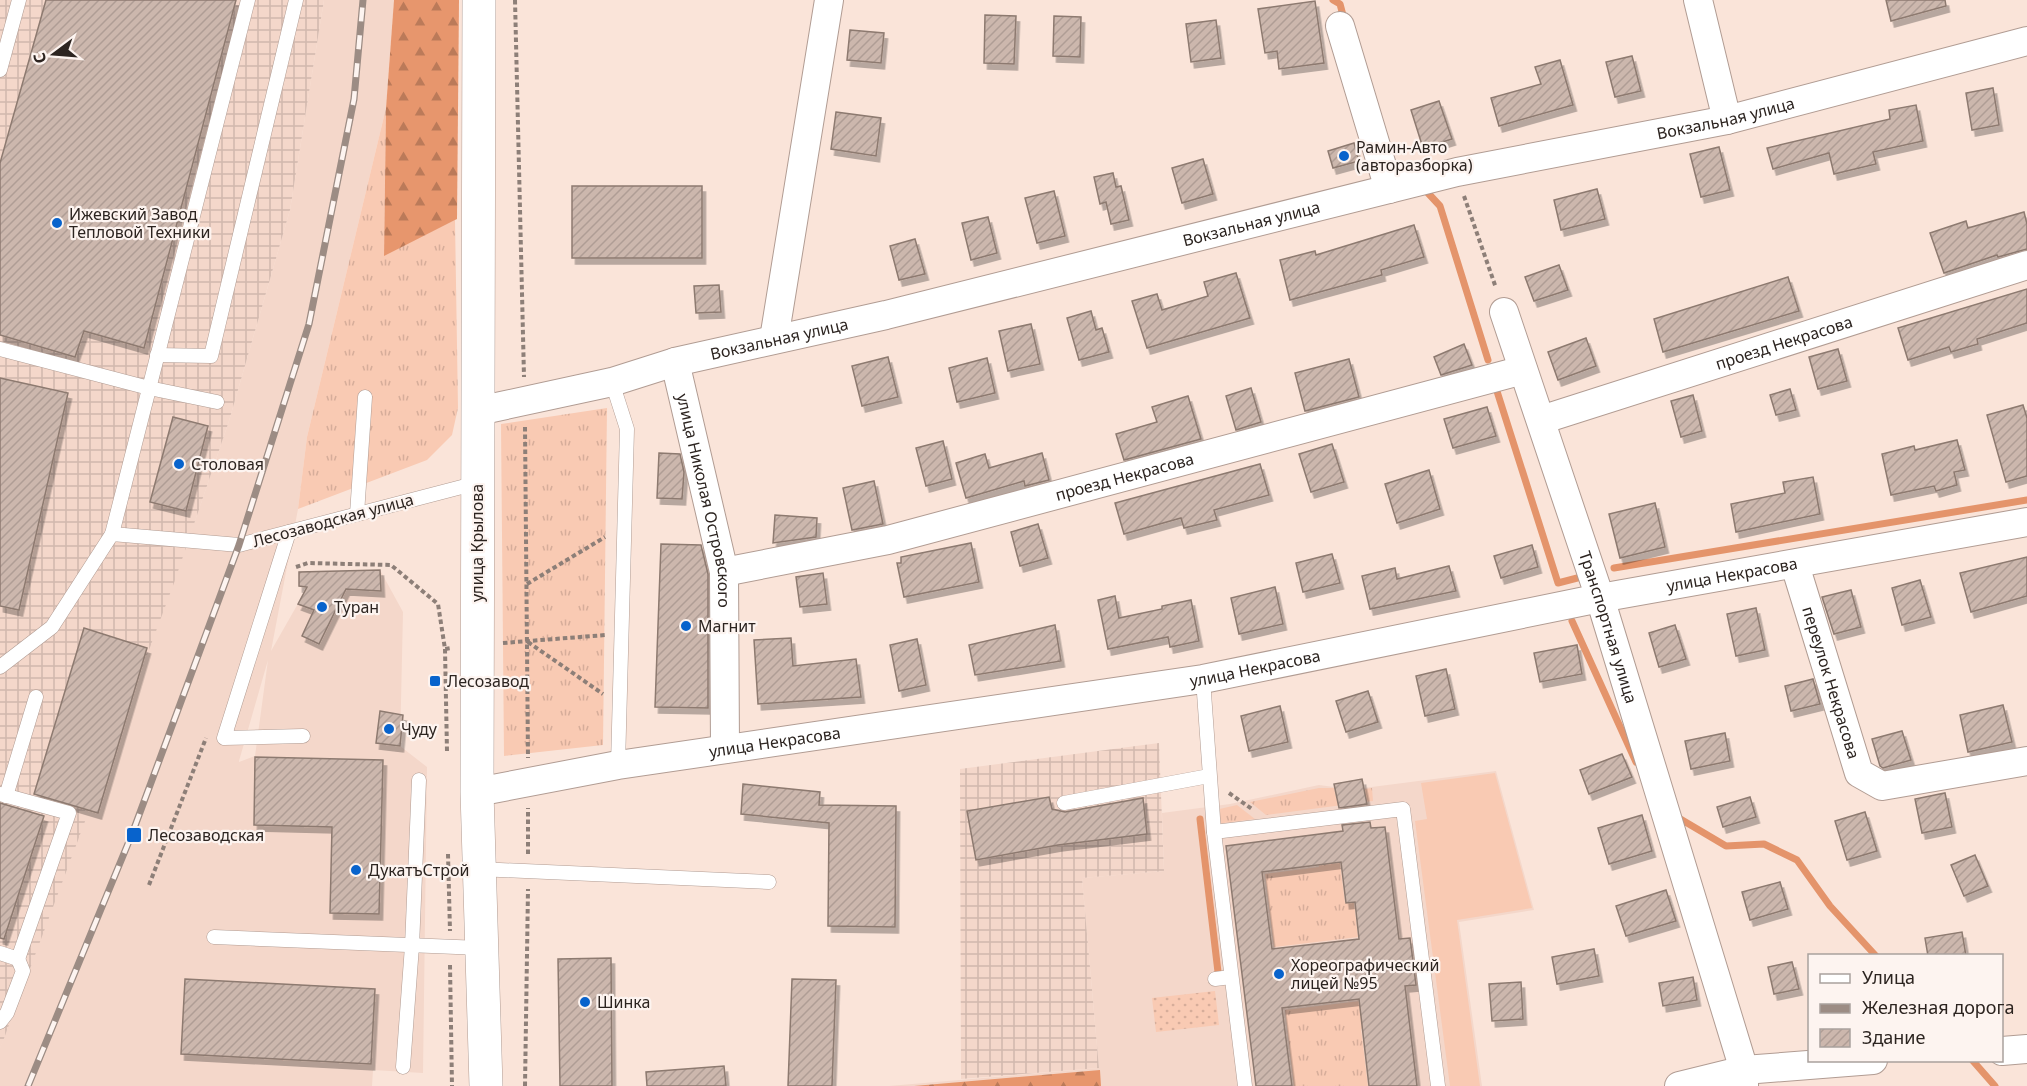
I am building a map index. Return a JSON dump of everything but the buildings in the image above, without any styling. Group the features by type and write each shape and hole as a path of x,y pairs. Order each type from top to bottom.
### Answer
{"main road":[{"name":"улица Крылова","path":"479,0 477,483 461,647 477,792 479,868 466,947 486,1086"}],"street":[{"path":"774,339 828,0"},
{"path":"1698,0 1727,120"},
{"path":"1340,26 1389,189"},
{"name":"Вокзальная улица","path":"478,411 612,382 675,362 886,315 1456,172 1727,120 2027,40"},
{"name":"проезд Некрасова","path":"1541,420 2027,266"},
{"name":"Транспортная улица","path":"1504,312 1600,598 1744,1078"},
{"name":"улица Николая Островского","path":"675,362 724,572 725,749"},
{"name":"проезд Некрасова","path":"724,572 888,540 1523,370"},
{"name":"улица Некрасова","path":"477,792 618,765 1203,679 1600,598 2027,522"},
{"name":"переулок Некрасова","path":"1795,565 1859,773 1882,786 2027,761"},
{"path":"2003,1051 2027,1049"},
{"path":"1679,1086 1859,1062"}],"lane":[{"path":"0,70 19,0"},
{"path":"0,668 51,627 112,534 248,0"},
{"path":"157,355 211,356 296,0"},
{"path":"0,349 149,388 217,402"},
{"path":"612,382 627,429 618,765"},
{"path":"357,514 365,397"},
{"name":"Лесозаводская улица","path":"112,534 239,545 477,483"},
{"path":"289,532 224,738 303,736"},
{"path":"1203,679 1214,832 1245,1086"},
{"path":"0,1022 23,971 18,959 69,813 3,795 36,697"},
{"path":"1064,802 1209,778"},
{"path":"403,1067 412,946 419,780"},
{"path":"1214,832 1403,809 1438,1086"},
{"path":"479,868 769,882"},
{"path":"214,937 466,947"},
{"path":"0,953 18,959"},
{"path":"1215,979 1231,977"}],"path":[{"path":"515,0 525,401 529,783 525,1086"},
{"path":"1456,172 1504,312"},
{"path":"526,585 623,526"},
{"path":"276,572 308,563 391,565 438,604 461,647 447,756"},
{"path":"461,647 621,634"},
{"path":"527,641 620,705"},
{"path":"149,885 209,730"},
{"path":"1209,778 1275,825"},
{"path":"448,852 466,947 452,1086"}],"shaded area":[{"path":"0,0 324,0 290,210 229,421 174,583 0,1049"},
{"path":"324,0 394,0 386,108 307,437 298,509 271,651 316,572 380,570 403,612 400,746 427,767 423,1073 373,1070 372,1086 0,1086 0,1048 197,515 229,421 290,210","holes":["268,660 255,756 239,762"]},
{"path":"1159,743 1164,871 1082,878 1099,1068 961,1079 960,769"},
{"name":"Хореографический лицей №95","path":"1496,771 1534,910 1459,922 1482,1086 889,1086 1099,1068 1082,878 1164,871 1162,813 1230,804 1319,785 1334,787 1334,784 1362,779 1364,788"}],"green space":[{"path":"394,0 459,0 457,219 384,256 386,108"},
{"path":"386,108 384,255 455,220 458,408 452,435 427,460 298,509 307,437"},
{"path":"607,408 603,745 504,756 501,424"},
{"path":"1495,773 1532,908 1457,920 1480,1086 1450,1086 1415,821 1427,819 1421,783"},
{"path":"1319,788 1334,788 1337,801 1365,796 1365,789 1372,788 1373,801 1266,815 1250,802"},
{"path":"1237,805 1255,819 1216,824 1215,810"},
{"path":"1336,832 1345,903 1354,903 1358,937 1274,947 1265,874 1319,867 1315,835"},
{"path":"1215,991 1219,1025 1156,1032 1152,998"},
{"path":"1368,1000 1371,1028 1361,1029 1368,1086 1294,1086 1285,1010"},
{"path":"1100,1070 1101,1086 914,1086"}],"waterway":[{"path":"1333,0 1340,4 1344,19"},
{"path":"1427,192 1440,206 1488,360"},
{"path":"1495,385 1558,583 1585,576"},
{"path":"1614,568 2027,500"},
{"path":"1572,621 1636,762"},
{"path":"1677,817 1726,846 1764,844 1797,860 1830,906 1874,954"},
{"path":"1200,819 1218,972"},
{"path":"1974,1062 1995,1086"}],"railway":[{"path":"28,1086 132,834 239,545 309,324 354,99 363,0"}],"place":[{"name":"Рамин-Авто (авторазборка)","path":"1344,156"},
{"name":"Ижевский Завод Тепловой Техники","path":"57,223"},
{"name":"Столовая","path":"179,464"},
{"name":"Туран","path":"322,607"},
{"name":"Магнит","path":"686,626"},
{"name":"Лесозавод","path":"435,681"},
{"name":"Чуду","path":"389,729"},
{"name":"Лесозаводская","path":"134,835"},
{"name":"ДукатъСтрой","path":"356,870"},
{"name":"Хореографический лицей №95","path":"1279,974"},
{"name":"Шинка","path":"585,1002"}]}
